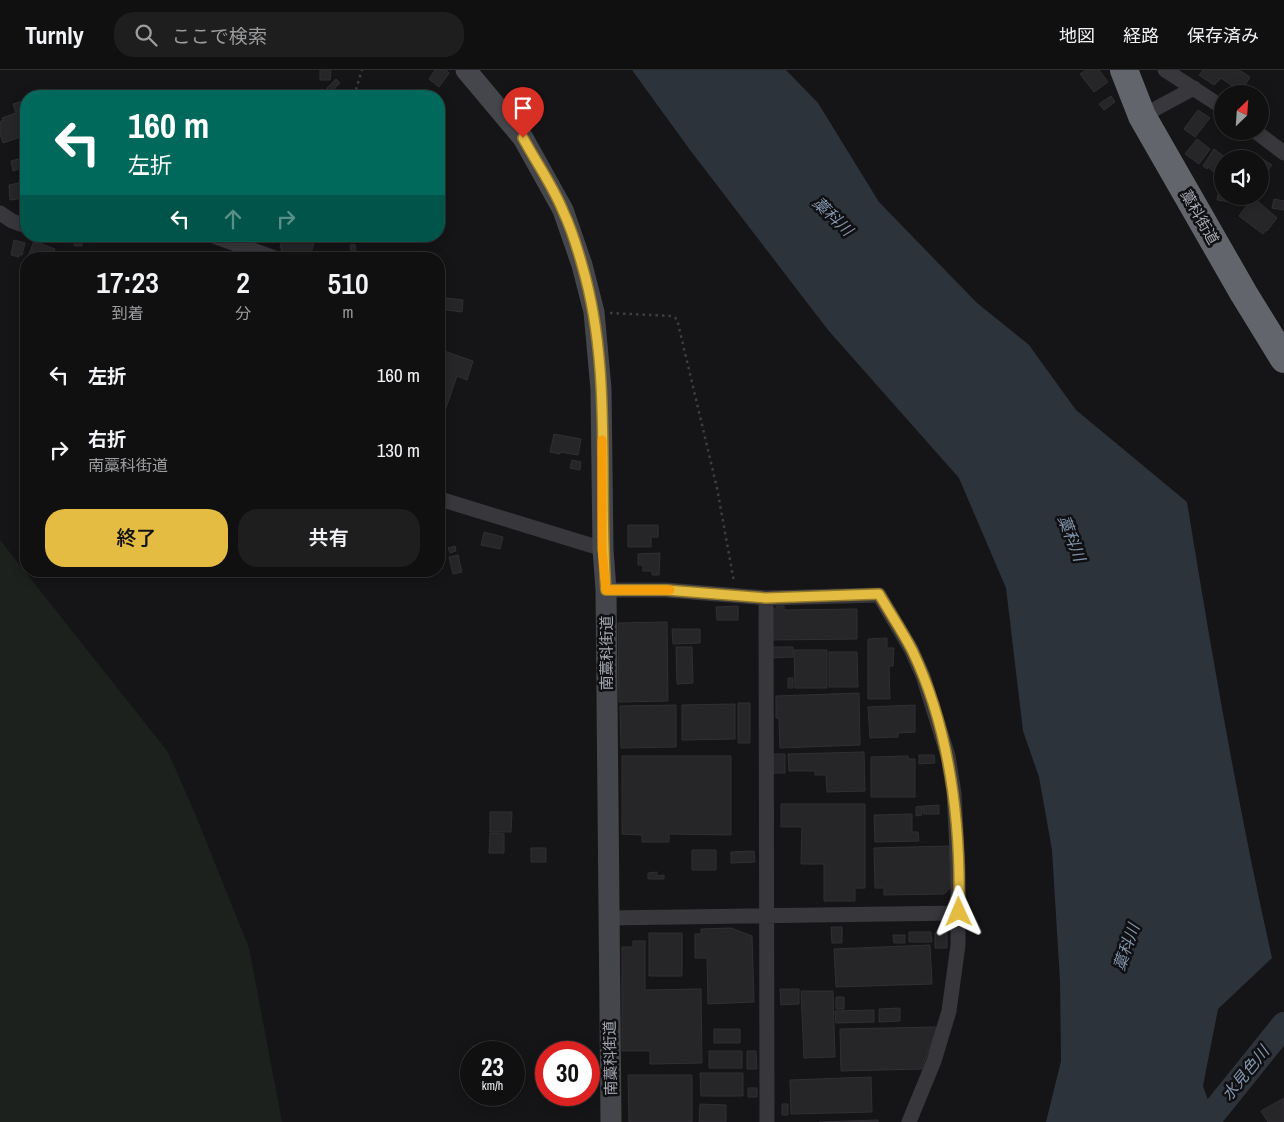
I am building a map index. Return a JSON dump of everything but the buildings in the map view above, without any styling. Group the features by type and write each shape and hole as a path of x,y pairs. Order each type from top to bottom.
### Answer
{"highway":[{"name":"藁科街道","path":"1124,70 1142,116 1244,294 1284,359"}],"main road":[{"name":"南藁科街道","path":"466,70 523,138 563,210 582,265 594,312 601,389 602,549 606,590 611,1122"}],"street":[{"path":"1165,70 1214,102"},
{"path":"1142,116 1194,88"},
{"path":"1267,140 1284,153"},
{"path":"0,213 20,224"},
{"path":"230,242 258,252"},
{"path":"445,501 602,549"},
{"path":"606,590 666,590 766,598 879,594 911,649 923,676 948,756 954,793 959,912 958,945 949,1011 934,1061 909,1122"},
{"path":"766,598 767,1122"},
{"path":"608,918 959,912"}],"path":[{"path":"356,90 362,70"},
{"path":"594,312 672,316 677,319 717,488 736,595"}],"shaded area":[{"path":"0,540 20,565 20,577 29,577 168,752 249,948 282,1122 0,1122"}],"water":[{"name":"藁科川","path":"632,70 786,70 818,103 879,202 977,303 1029,345 1076,410 1187,502 1226,731 1272,958 1218,1009 1203,1086 1216,1122 1046,1122 1061,1061 1060,981 1052,850 1039,777 1023,731 1006,588 959,478 828,330 690,150"}],"waterway":[{"name":"水見色川","path":"1206,1122 1284,1025"}],"slow traffic":[{"path":"602,440 602,549 606,590 670,590"}],"route":[{"path":"523,138 563,210 582,265 594,312 601,389 602,549 606,590 666,590 766,598 879,594 911,649 923,676 948,756 954,793 959,912"}]}
